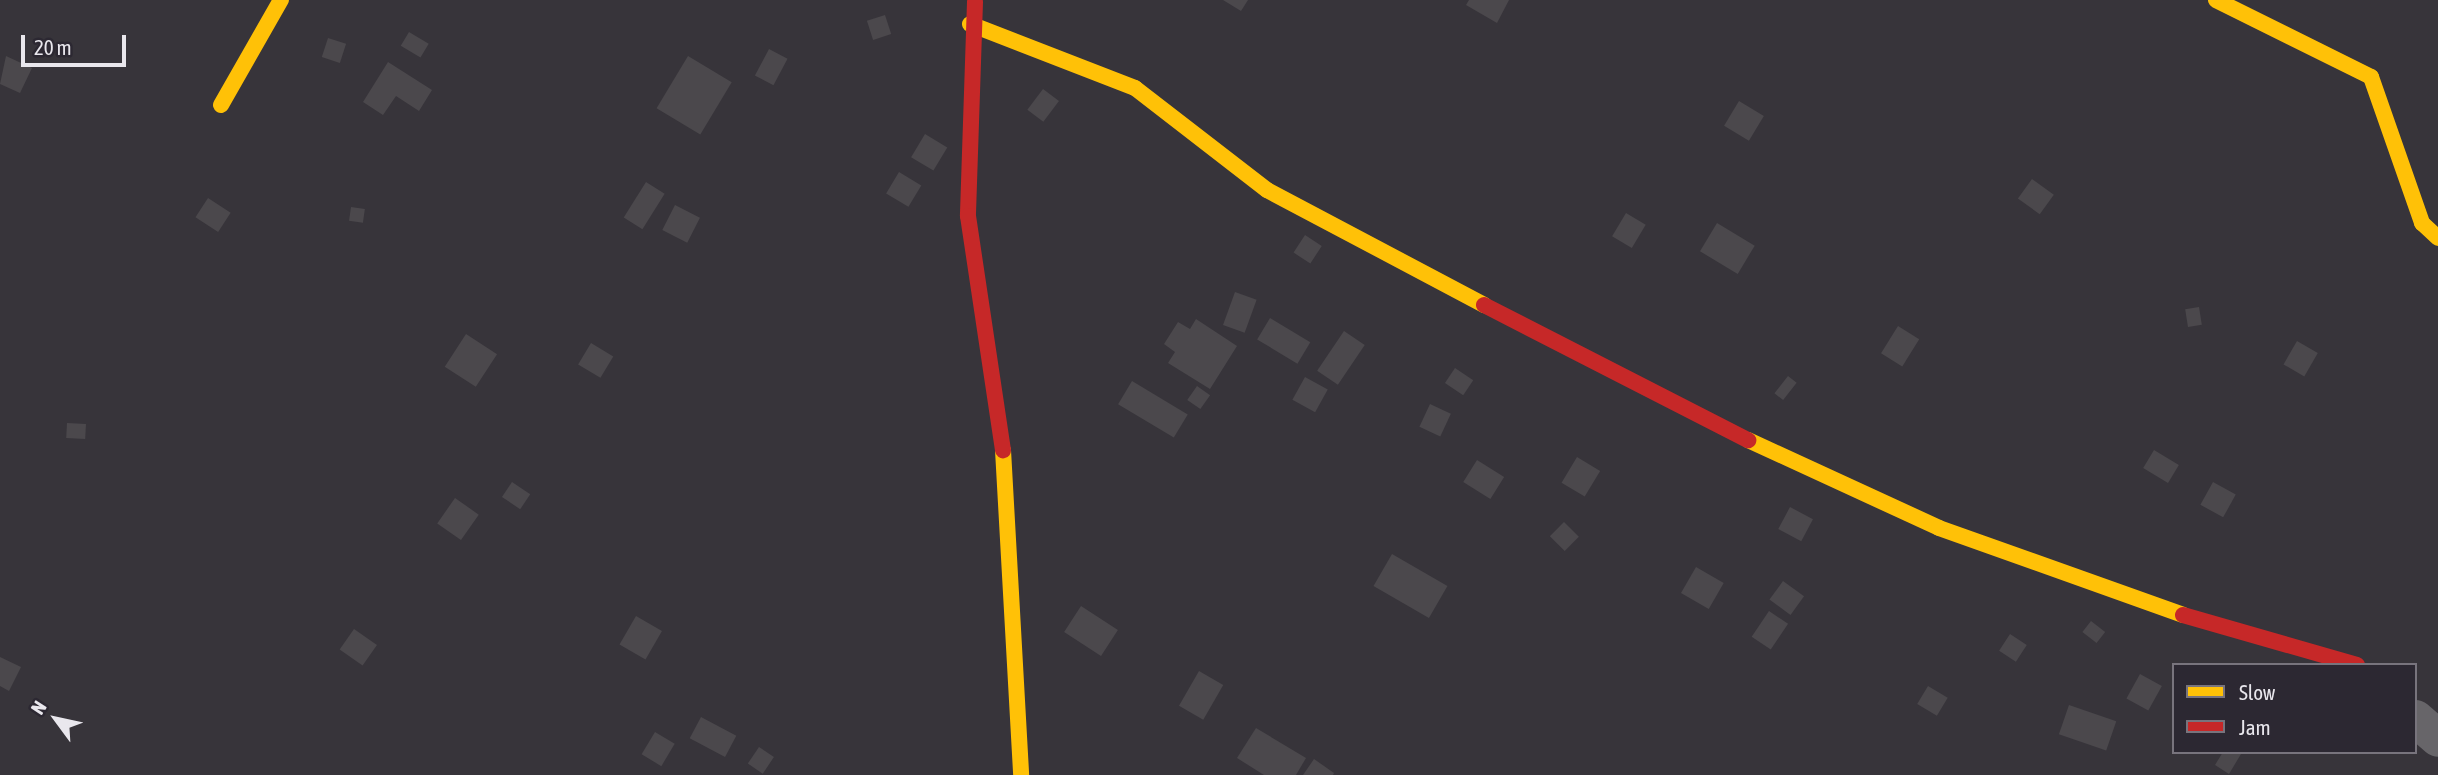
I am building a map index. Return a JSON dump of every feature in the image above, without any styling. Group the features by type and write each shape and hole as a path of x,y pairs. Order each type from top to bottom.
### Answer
{"street":[{"path":"221,105 281,0"},
{"path":"975,0 971,24 968,216 1002,437 1021,775"},
{"path":"2216,0 2371,77 2422,223 2438,238"},
{"path":"971,24 1135,88 1267,190 1685,411 1938,528 2145,604 2350,663"},
{"path":"2417,720 2438,738"}],"building":[{"path":"1223,0 1248,0 1241,11"},
{"path":"1469,0 1509,0 1497,23 1466,5"},
{"path":"885,15 891,34 873,40 867,21"},
{"path":"409,32 429,44 420,58 401,46"},
{"path":"328,38 346,44 340,63 322,57"},
{"path":"769,49 788,59 773,85 755,75"},
{"path":"6,56 32,68 20,93 0,84"},
{"path":"688,56 732,82 700,135 657,108"},
{"path":"388,62 432,90 419,111 396,96 383,115 363,102"},
{"path":"1043,89 1059,101 1043,122 1027,110"},
{"path":"1739,101 1764,116 1749,141 1724,126"},
{"path":"925,134 947,147 933,171 911,157"},
{"path":"899,172 921,185 908,207 886,193"},
{"path":"2032,179 2054,195 2040,214 2018,198"},
{"path":"646,182 665,194 642,229 624,218"},
{"path":"208,198 231,213 218,232 195,217"},
{"path":"675,205 700,218 687,243 662,230"},
{"path":"351,207 365,209 363,223 349,221"},
{"path":"1626,213 1646,225 1632,248 1612,236"},
{"path":"1717,223 1755,246 1738,274 1700,251"},
{"path":"1305,235 1322,246 1310,264 1294,253"},
{"path":"1235,292 1257,300 1245,333 1223,325"},
{"path":"2199,307 2202,325 2188,327 2185,309"},
{"path":"1270,318 1310,342 1297,364 1257,339"},
{"path":"1196,319 1237,346 1210,389 1168,363 1175,352 1164,344 1178,322 1190,329"},
{"path":"1898,326 1919,339 1902,366 1881,353"},
{"path":"1344,331 1365,345 1338,385 1317,371"},
{"path":"466,334 497,354 476,387 445,367"},
{"path":"2297,341 2318,353 2304,376 2284,364"},
{"path":"591,343 613,356 600,378 578,364"},
{"path":"1455,368 1473,380 1463,395 1445,383"},
{"path":"1788,376 1797,383 1783,400 1774,393"},
{"path":"1305,377 1328,390 1315,412 1292,400"},
{"path":"1132,381 1188,414 1174,438 1118,404"},
{"path":"1197,386 1210,395 1200,409 1187,400"},
{"path":"1430,404 1451,414 1440,436 1419,427"},
{"path":"67,423 86,424 85,439 66,438"},
{"path":"2154,450 2179,465 2168,483 2143,468"},
{"path":"1577,457 1600,471 1585,497 1562,483"},
{"path":"1477,460 1504,477 1490,499 1463,482"},
{"path":"512,482 530,494 520,509 502,497"},
{"path":"2213,482 2236,495 2223,517 2200,505"},
{"path":"455,498 479,515 461,540 437,523"},
{"path":"1790,507 1813,519 1801,541 1778,529"},
{"path":"1564,522 1579,537 1565,551 1550,536"},
{"path":"1392,554 1447,586 1429,618 1374,586"},
{"path":"1696,567 1724,583 1709,609 1681,593"},
{"path":"1783,581 1804,596 1791,615 1769,600"},
{"path":"1081,606 1118,630 1101,656 1064,632"},
{"path":"1769,611 1788,624 1771,650 1752,637"},
{"path":"636,616 662,631 645,660 620,645"},
{"path":"2091,621 2105,632 2097,643 2082,632"},
{"path":"354,629 377,645 363,666 340,649"},
{"path":"2010,634 2027,645 2016,662 1999,651"},
{"path":"0,657 21,667 9,691 0,686"},
{"path":"1199,671 1223,685 1203,720 1179,706"},
{"path":"2140,674 2162,686 2148,711 2126,698"},
{"path":"1928,686 1948,698 1937,716 1917,704"},
{"path":"2069,705 2116,721 2106,751 2059,734"},
{"path":"701,717 736,736 725,757 690,738"},
{"path":"1256,728 1306,758 1296,775 1264,775 1237,758"},
{"path":"655,732 675,744 661,766 642,754"},
{"path":"759,747 774,757 763,774 748,764"},
{"path":"2222,754 2241,754 2229,774 2215,765"},
{"path":"1314,759 1334,773 1333,775 1303,775"}],"traffic: slow":[{"path":"221,105 281,0"},
{"path":"2216,0 2371,77 2422,223 2438,238"},
{"path":"970,24 1135,88 1267,190 1484,305"},
{"path":"1748,440 1939,528 2183,615"},
{"path":"1003,450 1021,775"}],"traffic: jam":[{"path":"975,2 968,216 1003,450"},
{"path":"1484,305 1748,440"},
{"path":"2183,615 2350,663"}]}
